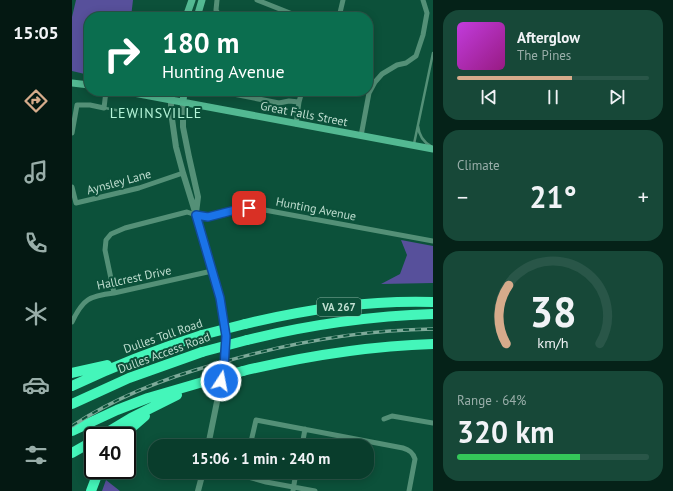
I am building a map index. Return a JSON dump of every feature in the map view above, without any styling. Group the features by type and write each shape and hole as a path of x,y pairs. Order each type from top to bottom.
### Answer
{"highway":[{"name":"Dulles Toll Road","path":"72,386 102,372 151,353 202,335 246,324 348,305 377,302 433,302"},
{"name":"Dulles Access Road","path":"72,404 130,378 202,352 278,332 342,321 433,314"},
{"path":"72,431 117,410 148,398 243,371 290,360 343,351 433,344"},
{"path":"72,373 151,353"},
{"path":"116,427 173,396 197,385"},
{"path":"132,427 146,415 173,396"},
{"path":"72,453 84,446"},
{"path":"91,491 96,479"}],"main road":[{"path":"188,12 192,0"},
{"path":"198,12 202,0"},
{"path":"72,83 84,84"},
{"name":"Great Falls Street","path":"150,96 361,136 433,148"},
{"path":"171,96 171,100"},
{"path":"183,102 184,96"}],"street":[{"path":"217,0 217,12"},
{"path":"257,0 287,12"},
{"path":"340,12 343,0"},
{"path":"373,86 382,74 397,65 406,63 416,56 423,35 427,13 423,0"},
{"path":"72,133 77,105 90,105 104,108 105,96"},
{"path":"243,96 279,103 289,101 299,102"},
{"path":"296,124 301,96"},
{"path":"361,136 368,96"},
{"path":"171,100 174,135 183,173 222,307 226,336 224,367 209,439"},
{"path":"183,102 183,127 198,197 196,215"},
{"name":"Aynsley Lane","path":"72,187 76,203 139,188 183,173"},
{"name":"Hunting Avenue","path":"114,293 105,250 106,240 111,234 125,228 187,212 208,217 239,209 259,209 433,241"},
{"name":"Hallcrest Drive","path":"72,322 78,310 90,298 212,270"},
{"path":"384,419 392,416 433,423"},
{"path":"252,439 256,420 404,448 414,454 415,459 409,491"},
{"path":"303,439 305,429"},
{"path":"198,491 201,479"},
{"path":"254,479 293,489 314,491"},
{"path":"293,489 295,479"}],"lane":[{"path":"414,145 433,53"},
{"path":"104,108 148,116"},
{"path":"418,122 421,137 433,148"}],"shaded area":[{"path":"76,0 133,0 132,12 84,12 84,74 72,71 72,17"},
{"path":"401,240 433,246 433,283 381,284 400,274 407,255"},
{"path":"106,480 120,491 102,491"}],"railway":[{"path":"72,426 123,397 197,369 270,350 323,339 378,332 433,329"}],"district":[{"name":"LEWINSVILLE","path":"156,113"}],"route":[{"path":"221,381 226,351 226,336 222,307 196,215 208,217 249,208"}]}
